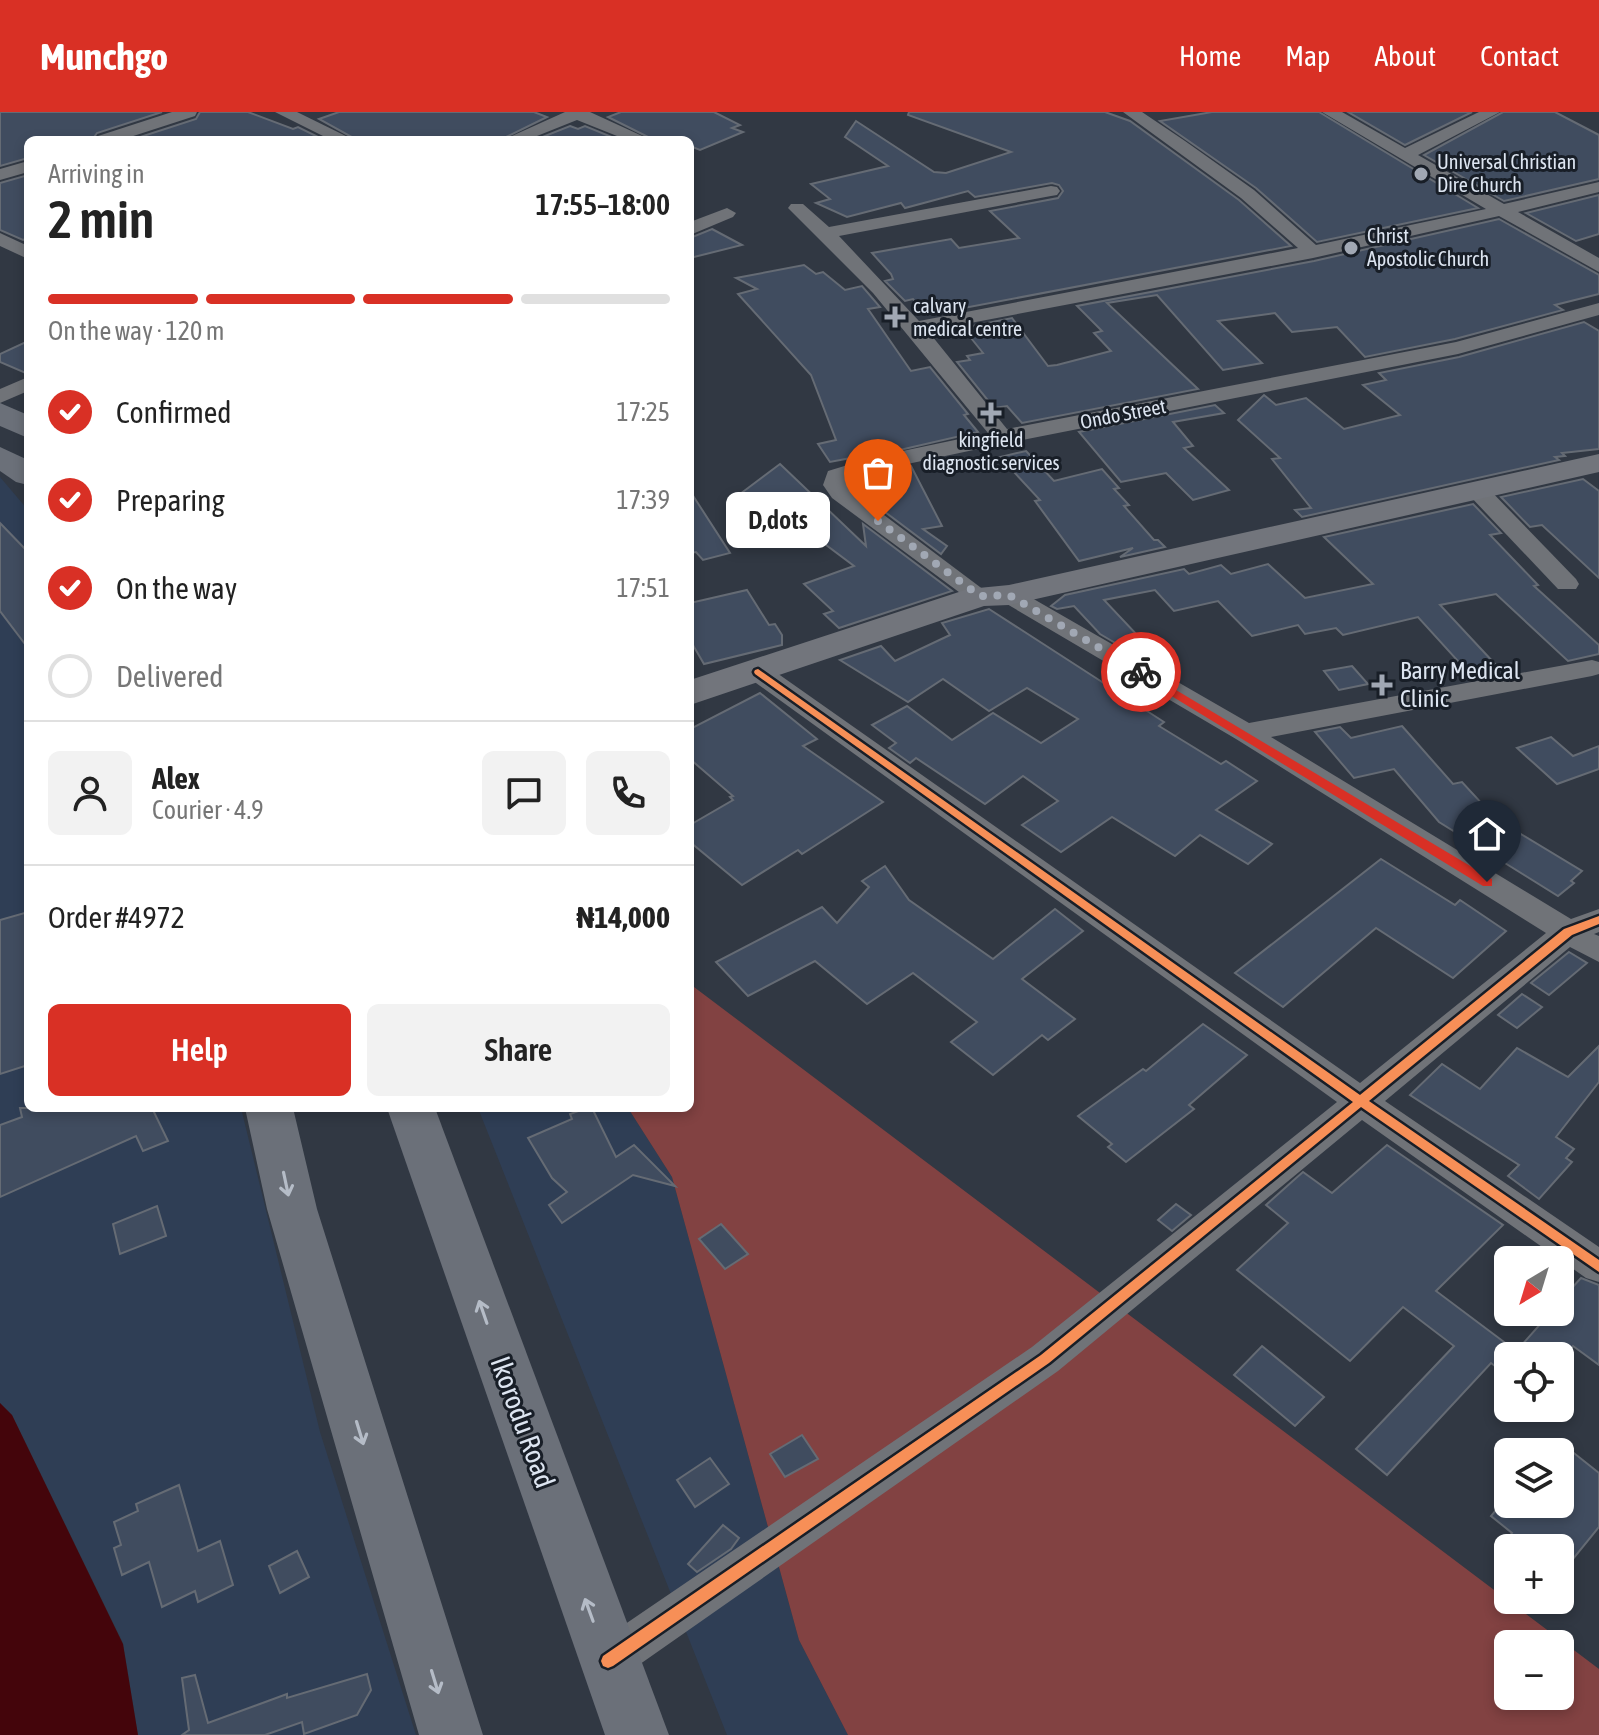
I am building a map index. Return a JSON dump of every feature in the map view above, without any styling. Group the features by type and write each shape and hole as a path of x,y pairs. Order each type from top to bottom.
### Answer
{"highway":[{"path":"0,413 24,426"},
{"path":"0,457 24,472"},
{"path":"270,1112 292,1209 451,1735"},
{"name":"Ikorodu Road","path":"412,1112 637,1735"}],"street":[{"path":"132,136 189,112"},
{"path":"283,112 336,136"},
{"path":"1131,112 1222,172 1271,210 1313,252"},
{"path":"1330,112 1599,266"},
{"path":"1406,154 1492,112"},
{"path":"522,136 578,113 633,136"},
{"path":"0,175 24,167"},
{"path":"917,327 1313,252 1599,187"},
{"path":"826,233 1051,191"},
{"path":"797,208 826,233 917,327 1002,437"},
{"path":"694,227 727,213"},
{"path":"0,239 24,251"},
{"name":"Ondo Street","path":"994,596 840,493 834,485 836,476 854,469 1002,437 1458,348 1599,309"},
{"path":"0,397 24,385"},
{"path":"694,692 994,596 1599,463"},
{"path":"1477,490 1567,584"},
{"path":"994,596 1245,733 1583,926 1599,951"},
{"path":"1245,733 1592,668"},
{"path":"758,672 1360,1101 1599,1267"},
{"path":"608,1661 1045,1359 1360,1101 1583,926"}],"shaded area":[{"path":"0,477 24,505 24,1112 242,1112 320,1432 416,1735 138,1735 123,1643 12,1415 0,1403"},
{"path":"694,987 1494,1590 1494,1614 1526,1614 1547,1630 1494,1630 1494,1710 1574,1710 1574,1650 1599,1669 1599,1735 848,1735 799,1640 672,1177 631,1112 694,1112"},
{"path":"480,1112 631,1112 672,1177 799,1640 848,1735 727,1735"},
{"path":"0,1403 12,1415 123,1644 138,1735 0,1735"}],"building":[{"path":"0,112 162,112 95,136 24,136 24,159 0,166"},
{"path":"200,112 248,112 293,129 298,127 316,136 143,136 196,119"},
{"path":"339,112 534,112 547,117 508,136 350,136 319,119"},
{"path":"621,112 714,112 740,125 732,128 743,132 700,150 694,148 694,136 646,136 608,117"},
{"path":"909,112 1105,112 1130,121 1239,200 1291,246 927,315 913,299 905,301 885,281 893,279 891,274 872,253 951,239 959,248 1019,238 990,211 1058,198 1063,191 1059,185 1052,183 975,197 968,191 905,208 901,203 847,217 816,203 830,199 811,184 888,166 845,137 856,121 934,172 946,173 1011,152 908,115"},
{"path":"1212,112 1319,112 1478,208 1317,242 1256,188 1160,121"},
{"path":"1348,112 1472,112 1405,145"},
{"path":"1503,112 1555,112 1599,135 1599,179 1504,201 1424,155"},
{"path":"570,126 578,129 585,126 609,136 545,136"},
{"path":"24,176 24,240 0,230 0,183"},
{"path":"1599,195 1599,234 1576,241 1526,213"},
{"path":"1499,219 1599,275 1599,294 1555,305 1563,310 1455,339 1365,357 1337,327 1292,332 1275,313 1218,321 1262,363 1223,370 1157,295 1107,303 1198,389 1022,423 1007,406 994,408 957,362 983,353 963,328 1012,318 1048,366 1057,365 1111,351 1094,333 1102,331 1077,306 1314,261"},
{"path":"712,229 742,245 694,257 694,236"},
{"path":"804,265 816,274 823,272 845,290 862,286 880,307 868,309 911,371 930,367 968,414 964,415 978,432 852,461 851,458 830,462 818,444 836,440 811,375 738,294 757,289 736,278"},
{"path":"1584,322 1599,331 1599,449 1562,453 1565,456 1555,457 1559,460 1302,517 1295,510 1311,508 1272,459 1280,458 1238,420 1264,395 1276,405 1306,398 1344,429 1400,415 1363,385 1386,380 1379,373 1459,357"},
{"path":"24,343 24,372 0,362 0,354"},
{"path":"1215,405 1224,413 1173,422 1193,446 1184,448 1229,490 1193,500 1166,473 1121,482 1079,432"},
{"path":"1026,451 1054,481 1102,469 1119,488 1114,489 1129,505 1124,506 1154,540 1165,547 1120,557 1133,548 1079,561 1035,501 1040,500 1000,457"},
{"path":"780,464 866,546 863,524 952,591 839,628 824,614 833,611 804,584 854,566 802,527 783,534 757,508 750,510 736,497"},
{"path":"911,466 942,526 923,529 947,546 941,554 857,491 855,480"},
{"path":"1583,479 1599,491 1599,578 1542,525 1530,527 1501,497"},
{"path":"694,497 730,553 703,560 696,552"},
{"path":"1473,504 1501,533 1490,535 1538,585 1534,586 1599,645 1599,654 1568,661 1496,594 1440,605 1495,664 1466,670 1418,617 1343,635 1336,628 1305,634 1298,625 1252,636 1218,601 1174,611 1155,590 1104,600 1139,637 1117,644 1100,634 1074,606 1057,609 1051,606 1065,595 1184,569 1189,574 1221,565 1231,574 1268,564 1305,598 1373,584 1324,537"},
{"path":"0,523 24,548 24,643 0,611"},
{"path":"747,590 769,625 775,624 782,635 782,645 704,664 694,647 694,602"},
{"path":"989,609 1164,722 1159,726 1221,764 1226,761 1257,781 1216,810 1272,844 1248,864 1200,835 1175,856 1112,817 1061,852 1022,825 1058,801 1023,776 985,804 916,758 910,763 889,748 896,743 872,725 907,706 952,740 993,713 1041,743 1078,719 1027,688 989,711 943,679 908,702 840,660 881,646 895,661 950,635 942,623"},
{"path":"1352,666 1368,684 1339,690 1324,671"},
{"path":"760,693 817,739 803,746 883,802 802,854 798,850 742,885 694,845 694,823 733,800 730,797 733,796 694,762 694,727"},
{"path":"1402,726 1453,784 1462,782 1496,819 1582,871 1571,881 1574,883 1558,896 1439,822 1394,769 1354,778 1315,732 1340,727 1351,738"},
{"path":"1551,737 1573,756 1599,746 1599,769 1557,784 1517,748"},
{"path":"1381,859 1455,905 1460,900 1506,931 1453,978 1376,928 1283,1007 1235,973"},
{"path":"885,866 909,900 993,959 1055,909 1083,931 1022,979 1075,1019 1048,1040 1042,1035 993,1075 951,1042 977,1022 913,973 867,1004 815,961 748,996 716,962 822,907 837,923 869,887 862,881"},
{"path":"24,913 24,1066 0,1074 0,920"},
{"path":"1569,952 1587,963 1549,995 1531,983"},
{"path":"1522,994 1542,1007 1517,1028 1498,1015"},
{"path":"1203,1024 1247,1055 1189,1105 1194,1109 1126,1162 1108,1147 1112,1144 1078,1116 1143,1069 1146,1071"},
{"path":"1599,1046 1599,1082 1556,1137 1574,1149 1566,1158 1572,1162 1539,1199 1508,1176 1519,1165 1410,1095 1442,1064 1480,1089 1517,1048 1568,1077"},
{"path":"20,1108 24,1108 24,1112 154,1112 168,1141 143,1151 136,1136 0,1197 0,1125 22,1117"},
{"path":"594,1112 616,1157 634,1145 675,1186 633,1175 562,1223 549,1205 567,1192 552,1178 528,1138 572,1119 570,1114"},
{"path":"1387,1145 1503,1225 1436,1291 1504,1342 1494,1342 1494,1365 1491,1363 1387,1475 1356,1449 1454,1346 1403,1307 1350,1361 1237,1270 1288,1223 1266,1205 1303,1172 1332,1193"},
{"path":"1176,1204 1191,1215 1172,1231 1158,1220"},
{"path":"157,1206 166,1236 120,1254 113,1224"},
{"path":"721,1224 748,1254 725,1269 699,1239"},
{"path":"1581,1278 1599,1285 1599,1365 1574,1347 1574,1342 1524,1342 1539,1326 1574,1326 1574,1286"},
{"path":"1262,1346 1324,1397 1295,1426 1234,1375"},
{"path":"802,1435 818,1459 785,1477 770,1454"},
{"path":"1574,1453 1599,1473 1599,1527 1574,1558 1574,1534 1511,1534 1491,1516 1494,1512 1494,1518 1574,1518"},
{"path":"710,1458 729,1484 695,1507 677,1480"},
{"path":"179,1485 198,1551 220,1541 233,1585 198,1602 195,1591 162,1607 149,1562 122,1575 114,1548 121,1545 114,1522 138,1511 136,1504"},
{"path":"723,1525 739,1538 731,1549 697,1572 688,1564"},
{"path":"297,1551 309,1577 280,1593 269,1566"},
{"path":"367,1674 371,1690 357,1715 304,1734 302,1722 265,1735 182,1735 189,1730 182,1678 195,1675 208,1723 287,1694 287,1698"}],"cycle path":[{"path":"758,672 1360,1101 1599,1267"},
{"path":"608,1661 1045,1359 1568,932 1599,920"}],"way so far":[{"path":"878,521 980,596 1009,595 1141,672"}],"place":[{"name":"Universal Christian Dire Church","path":"1421,174"},
{"name":"Christ Apostolic Church","path":"1351,248"},
{"name":"calvary medical centre","path":"895,317"},
{"name":"kingfield diagnostic services","path":"991,413"},
{"name":"D,dots","path":"878,521"},
{"name":"Barry Medical Clinic","path":"1382,685"}],"route":[{"path":"1141,672 1487,882"}]}
